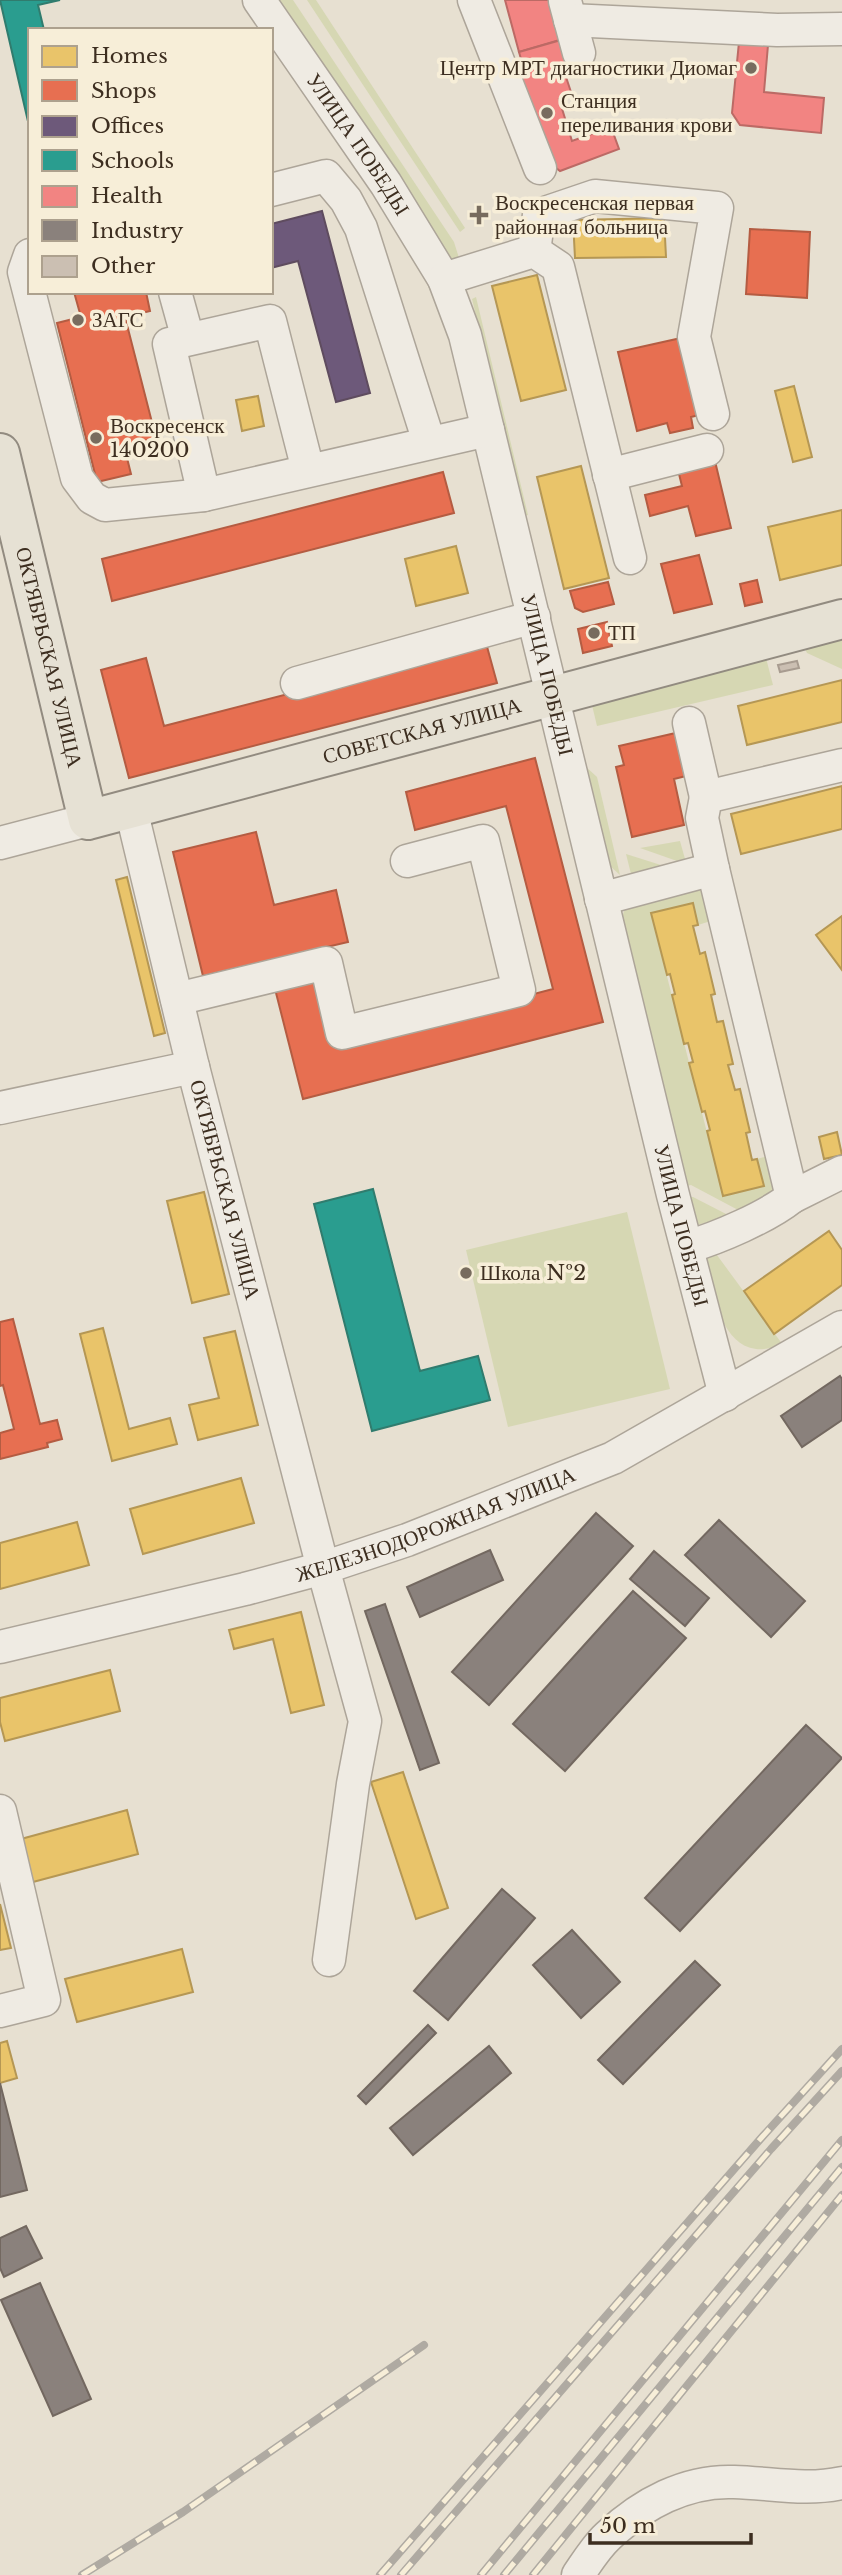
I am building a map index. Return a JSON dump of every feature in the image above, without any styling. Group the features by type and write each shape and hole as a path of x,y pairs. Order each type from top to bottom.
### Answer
{"main road":[{"name":"ОКТЯБРЬСКАЯ УЛИЦА","path":"0,453 88,820"},
{"name":"СОВЕТСКАЯ УЛИЦА","path":"88,820 842,619"}],"street":[{"name":"УЛИЦА ПОБЕДЫ","path":"259,0 379,173 444,279 464,335 725,1395"},
{"path":"474,0 540,167"},
{"path":"579,53 568,10 733,14 842,29"},
{"path":"273,189 326,176 346,200 361,228 429,442"},
{"path":"534,251 539,215 595,196 717,208 694,337 713,414"},
{"path":"444,279 534,251"},
{"path":"534,251 558,267 630,558"},
{"path":"18,268 78,478 92,498 105,505 204,495 488,430"},
{"path":"176,294 188,339"},
{"path":"204,495 169,344 188,339 270,321 308,470"},
{"path":"609,475 707,450"},
{"path":"297,683 534,617"},
{"path":"689,723 706,797 702,818 713,869 792,1197"},
{"path":"706,797 842,765"},
{"name":"ОКТЯБРЬСКАЯ УЛИЦА","path":"131,809 193,1068 365,1721 353,1784 329,1960"},
{"name":"СОВЕТСКАЯ УЛИЦА","path":"0,843 88,820"},
{"path":"177,999 326,963 342,1033 519,990 483,841 407,860"},
{"path":"601,899 713,869"},
{"path":"0,1108 193,1068"},
{"path":"687,1247 776,1210 792,1197 842,1172"},
{"name":"ЖЕЛЕЗНОДОРОЖНАЯ УЛИЦА","path":"0,1647 323,1569 407,1540 612,1458 842,1327"},
{"path":"0,1811 44,2000 0,2011"},
{"path":"578,2575 606,2538 644,2507 684,2488 731,2482 819,2488 842,2483"}],"green space":[{"path":"279,0 293,0 454,242 459,258 449,260"},
{"path":"307,0 316,0 465,228 460,232"},
{"path":"476,297 528,515 523,516 472,299"},
{"path":"842,636 842,669 807,653 805,649"},
{"path":"766,658 773,685 597,726 591,701"},
{"path":"585,766 597,777 620,875 610,866"},
{"path":"680,841 685,859 677,861 640,848"},
{"path":"626,854 664,866 631,874"},
{"path":"693,887 706,896 714,920 698,925 693,903 651,914 723,1195 764,1186 757,1159 768,1156 775,1186 774,1193 740,1211 691,1185 686,1186 621,919 627,904"},
{"path":"689,1197 693,1197 730,1216 697,1225"},
{"path":"627,1212 670,1389 508,1427 466,1250"},
{"path":"714,1251 783,1345 756,1349 734,1338 720,1315 705,1264 707,1257"}],"building: Homes":[{"path":"664,218 666,257 575,258 573,220"},
{"path":"537,275 566,390 521,401 492,286"},
{"path":"794,386 812,457 793,462 775,391"},
{"path":"258,396 264,426 242,431 236,400"},
{"path":"581,466 609,578 564,589 537,477"},
{"path":"842,510 842,565 780,580 768,527"},
{"path":"456,546 468,593 416,606 405,559"},
{"path":"842,680 842,722 747,745 738,706"},
{"path":"842,786 842,829 741,854 731,814"},
{"path":"127,877 165,1033 154,1036 116,880"},
{"path":"693,903 698,925 693,926 700,954 705,952 715,994 711,995 717,1022 723,1021 733,1064 728,1065 735,1090 740,1089 750,1132 746,1133 752,1160 757,1159 764,1186 723,1196 707,1131 710,1130 705,1111 702,1112 689,1063 693,1062 688,1043 684,1044 672,995 675,994 670,974 667,975 651,913"},
{"path":"842,916 842,970 816,935"},
{"path":"837,1132 842,1155 824,1159 819,1137"},
{"path":"204,1192 229,1294 192,1303 167,1201"},
{"path":"829,1231 842,1250 842,1285 774,1334 744,1291"},
{"path":"103,1328 129,1429 170,1418 177,1444 112,1461 80,1334"},
{"path":"235,1331 258,1425 198,1440 189,1405 219,1398 204,1338"},
{"path":"241,1478 254,1523 143,1554 130,1509"},
{"path":"77,1522 89,1565 0,1589 0,1543"},
{"path":"301,1612 324,1705 291,1713 273,1639 234,1649 229,1630"},
{"path":"110,1670 120,1711 5,1741 0,1722 0,1698"},
{"path":"403,1772 448,1908 416,1919 371,1782"},
{"path":"127,1810 138,1854 33,1882 21,1839"},
{"path":"0,1904 11,1948 0,1950"},
{"path":"182,1949 193,1992 77,2022 65,1979"},
{"path":"7,2041 17,2078 0,2083 0,2043"}],"building: Shops":[{"path":"750,229 810,232 807,298 746,294"},
{"path":"75,294 146,294 150,311 125,317 156,438 124,446 131,474 97,482 57,323 81,317"},
{"path":"681,338 699,415 691,417 693,428 670,433 667,423 637,431 618,352"},
{"path":"714,457 731,528 696,536 688,506 650,516 645,495 682,486 677,466"},
{"path":"443,472 454,513 112,601 102,559"},
{"path":"699,555 712,604 674,613 661,564"},
{"path":"757,580 762,602 745,606 740,584"},
{"path":"608,582 614,604 583,612 575,608 570,591"},
{"name":"ТП","path":"607,622 612,646 583,653 578,629"},
{"path":"486,643 497,683 129,778 101,670 146,658 164,726"},
{"path":"680,732 690,775 674,779 684,825 632,837 616,767 624,765 619,746"},
{"path":"535,758 603,1022 303,1099 274,985 315,975 333,1046 553,989 506,806 415,830 406,792"},
{"path":"256,832 274,905 336,890 348,942 203,976 173,852"},
{"path":"13,1319 40,1424 57,1420 62,1439 47,1443 48,1447 0,1459 0,1433 14,1429 3,1385 0,1386 0,1322"}],"building: Offices":[{"path":"322,211 370,393 336,402 298,261 273,267 273,223"}],"building: Schools":[{"path":"0,0 60,0 38,5 44,28 28,28 28,121"},
{"path":"373,1189 420,1371 478,1356 490,1400 372,1431 314,1204"}],"building: Health":[{"path":"505,0 552,0 563,39 519,52"},
{"name":"Станция переливания крови","path":"561,40 569,66 563,68 572,95 559,99 572,141 611,127 619,149 560,171 545,159 520,75 525,73 519,52"},
{"name":"Центр МРТ диагностики Диомаг","path":"739,42 768,45 764,92 824,98 821,133 740,125 732,113"}],"building: Industry":[{"path":"840,1376 842,1420 802,1447 781,1416"},
{"path":"596,1513 633,1546 489,1705 452,1672"},
{"path":"719,1520 805,1601 771,1637 685,1555"},
{"path":"490,1550 503,1580 420,1617 407,1587"},
{"path":"654,1551 709,1598 685,1626 630,1579"},
{"path":"633,1591 686,1638 565,1771 513,1724"},
{"path":"385,1604 439,1763 420,1770 365,1611"},
{"path":"806,1725 842,1758 680,1931 645,1898"},
{"path":"502,1889 535,1918 448,2020 414,1991"},
{"path":"572,1930 620,1982 581,2018 533,1965"},
{"path":"695,1961 720,1985 623,2084 598,2060"},
{"path":"428,2025 436,2033 366,2104 358,2096"},
{"path":"489,2046 511,2073 413,2155 390,2128"},
{"path":"0,2083 27,2190 0,2197"},
{"path":"26,2226 42,2258 4,2277 0,2268 0,2238"},
{"path":"40,2283 91,2399 53,2416 1,2300"}],"building: Other":[{"path":"797,661 799,668 780,672 778,665"}],"railway":[{"path":"380,2575 842,2049"},
{"path":"401,2575 842,2071"},
{"path":"481,2575 842,2140"},
{"path":"504,2575 842,2167"},
{"path":"533,2575 842,2195"},
{"path":"82,2575 183,2512 424,2345"}],"place":[{"name":"Центр МРТ диагностики Диомаг","path":"751,68"},
{"name":"Станция переливания крови","path":"547,113"},
{"name":"Воскресенская первая районная больница","path":"479,215"},
{"name":"ЗАГС","path":"78,320"},
{"name":"Воскресенск 140200","path":"96,438"},
{"name":"ТП","path":"594,633"},
{"name":"Школа №2","path":"466,1273"}]}
